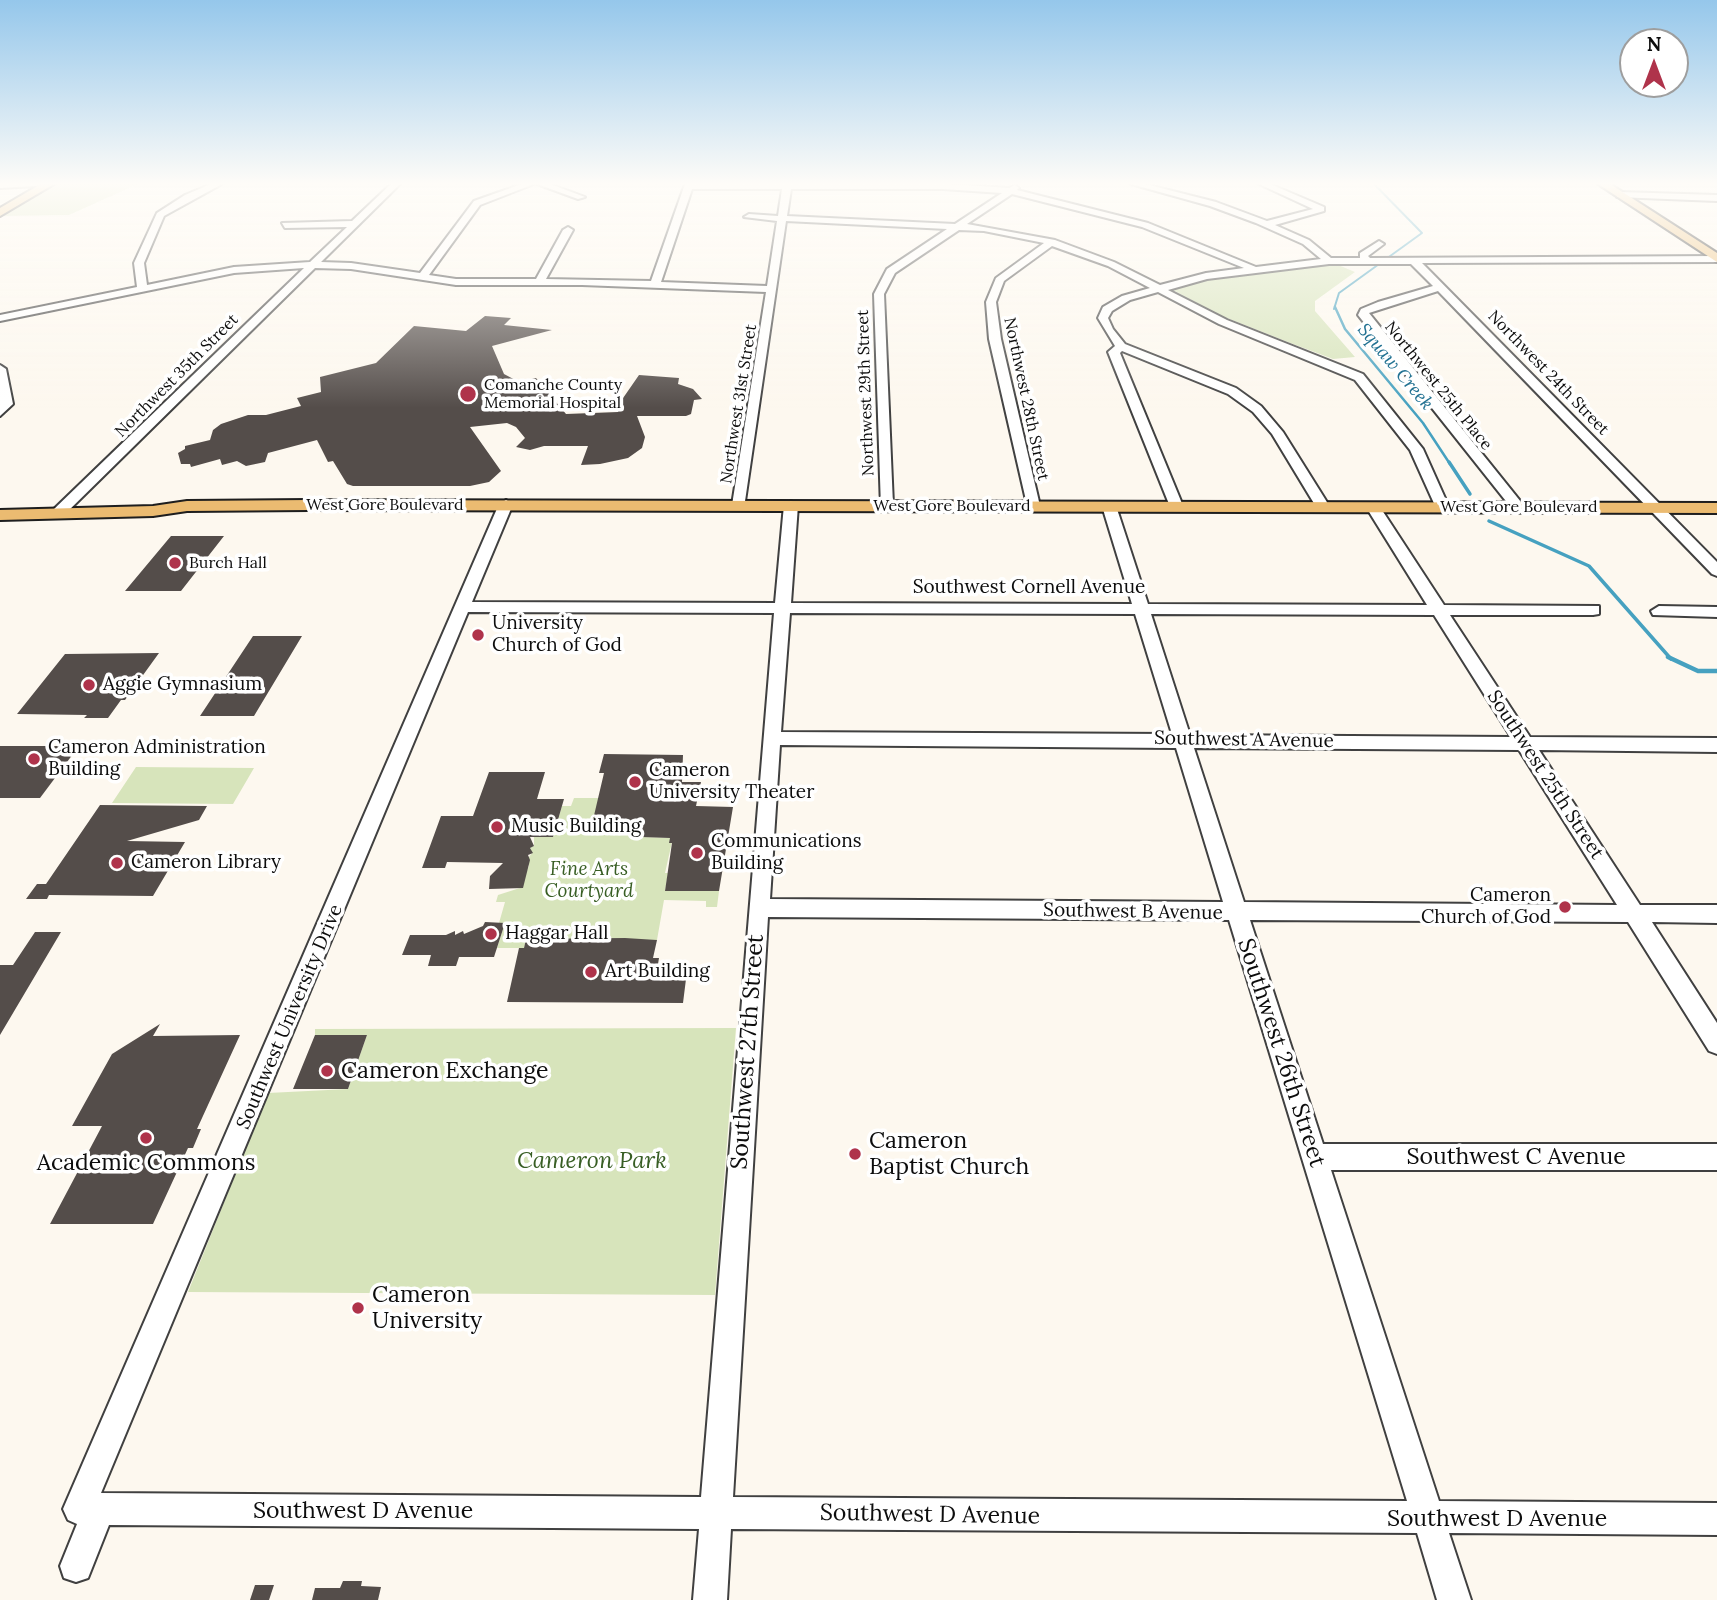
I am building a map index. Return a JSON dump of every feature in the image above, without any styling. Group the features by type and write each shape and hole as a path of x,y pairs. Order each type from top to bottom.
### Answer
{"main road":[{"name":"West Gore Boulevard","path":"0,502 64,508 153,511 187,506 506,505 1717,508"},
{"name":"West Gore Boulevard","path":"0,515 64,508"}],"street":[{"path":"141,259 142,290"},
{"name":"Northwest 35th Street","path":"64,508 318,259"},
{"path":"422,277 436,259"},
{"path":"539,282 552,259"},
{"path":"655,286 664,259"},
{"name":"Northwest 31st Street","path":"739,505 775,259"},
{"name":"Northwest 29th Street","path":"886,505 879,294 891,271 910,259"},
{"name":"Northwest 28th Street","path":"1029,259 1000,280 991,302 995,339 1033,506"},
{"path":"1097,259 1223,322 1359,377 1416,449 1442,507"},
{"path":"1230,259 1253,268"},
{"path":"1323,507 1278,432 1257,409 1232,391 1121,346 1108,330 1103,318 1107,309 1126,298 1157,289 1253,268 1329,261 1650,259"},
{"name":"Northwest 24th Street","path":"1414,261 1717,571"},
{"path":"0,318 234,270 312,265 351,266 456,282 772,289"},
{"name":"Northwest 25th Place","path":"1440,287 1382,304 1365,311 1363,315 1518,507"},
{"path":"1121,346 1114,352 1176,506"},
{"path":"0,369 7,404 0,412"},
{"name":"Southwest University Drive","path":"99,1509 79,1509 506,505"},
{"name":"Southwest 27th Street","path":"710,1600 758,908 791,505"},
{"name":"Southwest 26th Street","path":"1109,506 1454,1600"},
{"name":"Southwest 25th Street","path":"1373,507 1717,1043"},
{"name":"Southwest Cornell Avenue","path":"464,607 1593,610"},
{"path":"1658,611 1717,612"},
{"name":"Southwest A Avenue","path":"771,738 1717,745"},
{"name":"Southwest B Avenue","path":"758,908 1717,914"},
{"name":"Southwest C Avenue","path":"1314,1157 1717,1157"},
{"path":"76,1566 99,1509"},
{"name":"Southwest D Avenue","path":"99,1509 1717,1519"}],"green space":[{"path":"1336,264 1355,272 1315,301 1315,311 1355,357 1333,359 1219,315 1171,289 1225,275"},
{"path":"136,767 254,768 233,804 112,803"},
{"name":"Fine Arts Courtyard","path":"574,798 599,798 593,824 639,827 642,830 641,837 670,838 672,842 665,873 668,873 665,891 719,891 717,907 706,907 706,901 664,900 657,940 526,939 524,948 497,948 505,923 499,923 505,902 496,902 498,895 523,887 522,882 529,866 526,861 532,853 530,848 534,846 534,837 553,837 562,806 571,806"},
{"name":"Cameron Park","path":"736,1028 715,1295 188,1292 268,1093 348,1089 367,1035 315,1035 315,1029"}],"building":[{"name":"Comanche County Memorial Hospital","path":"485,316 511,318 504,325 552,330 492,346 504,374 519,382 536,378 566,414 618,412 621,401 639,375 679,378 678,384 693,389 702,399 694,400 691,414 686,416 637,416 645,437 642,448 628,458 600,464 581,465 588,446 544,446 530,450 516,447 525,438 516,427 507,423 470,427 501,471 489,482 470,486 353,486 347,484 333,461 328,462 317,440 268,453 265,462 246,466 237,461 222,465 220,459 191,467 190,464 181,464 178,453 185,449 185,446 210,440 213,430 221,424 248,415 266,415 301,406 297,398 321,392 320,377 376,363 414,326 466,331"},
{"name":"Burch Hall","path":"171,536 224,536 181,591 125,591"},
{"path":"253,636 302,636 254,716 200,716"},
{"name":"Aggie Gymnasium","path":"159,653 125,700 121,700 108,718 17,714 65,654"},
{"name":"Cameron Administration Building","path":"0,746 79,746 40,798 0,798"},
{"name":"Cameron University Theater","path":"604,754 683,755 682,782 701,782 696,806 733,807 719,891 665,891 672,843 669,843 670,838 640,837 642,830 638,830 639,827 592,824 604,773 599,773"},
{"name":"Music Building","path":"489,772 545,772 537,799 564,799 553,837 530,837 534,846 530,848 533,853 528,855 530,860 523,888 489,889 490,876 503,863 447,862 445,868 422,868 441,816 473,816"},
{"name":"Cameron Library","path":"100,805 207,806 199,820 127,841 185,842 153,896 49,895 47,899 26,899 37,884 46,884"},
{"name":"Haggar Hall","path":"485,922 505,923 494,957 459,957 456,966 428,966 431,955 402,955 410,935 446,935 455,931 455,935 463,931 464,934 483,926"},
{"path":"35,932 61,932 0,1035 0,965 13,965"},
{"name":"Art Building","path":"526,939 657,940 653,958 659,958 658,964 669,964 667,979 686,979 683,1003 507,1002 519,948 524,948"},
{"name":"Academic Commons","path":"160,1024 153,1036 240,1035 197,1129 201,1129 193,1148 188,1148 153,1224 50,1224 102,1126 72,1126 112,1054"},
{"name":"Cameron Exchange","path":"315,1035 367,1035 348,1089 293,1089"},
{"path":"343,1581 362,1581 361,1586 381,1587 378,1600 312,1600 315,1588 340,1588"},
{"path":"255,1585 274,1585 269,1600 250,1600"}],"waterway":[{"name":"Squaw Creek","path":"1334,309 1339,293 1386,259"},
{"name":"Squaw Creek","path":"1335,307 1345,329 1423,423 1450,464"},
{"name":"Squaw Creek","path":"1449,462 1470,494"},
{"name":"Squaw Creek","path":"1489,521 1589,566 1670,658"},
{"name":"Squaw Creek","path":"1670,658 1698,671 1717,671"}],"place":[{"name":"Comanche County Memorial Hospital","path":"468,394"},
{"name":"Burch Hall","path":"175,563"},
{"name":"University Church of God","path":"478,635"},
{"name":"Aggie Gymnasium","path":"89,685"},
{"name":"Cameron Administration Building","path":"34,759"},
{"name":"Cameron University Theater","path":"635,782"},
{"name":"Music Building","path":"497,827"},
{"name":"Communications Building","path":"697,853"},
{"name":"Cameron Library","path":"117,863"},
{"name":"Cameron Church of God","path":"1565,907"},
{"name":"Haggar Hall","path":"491,934"},
{"name":"Art Building","path":"591,972"},
{"name":"Cameron Exchange","path":"327,1071"},
{"name":"Academic Commons","path":"146,1138"},
{"name":"Cameron Baptist Church","path":"855,1154"},
{"name":"Cameron University","path":"358,1308"}]}
